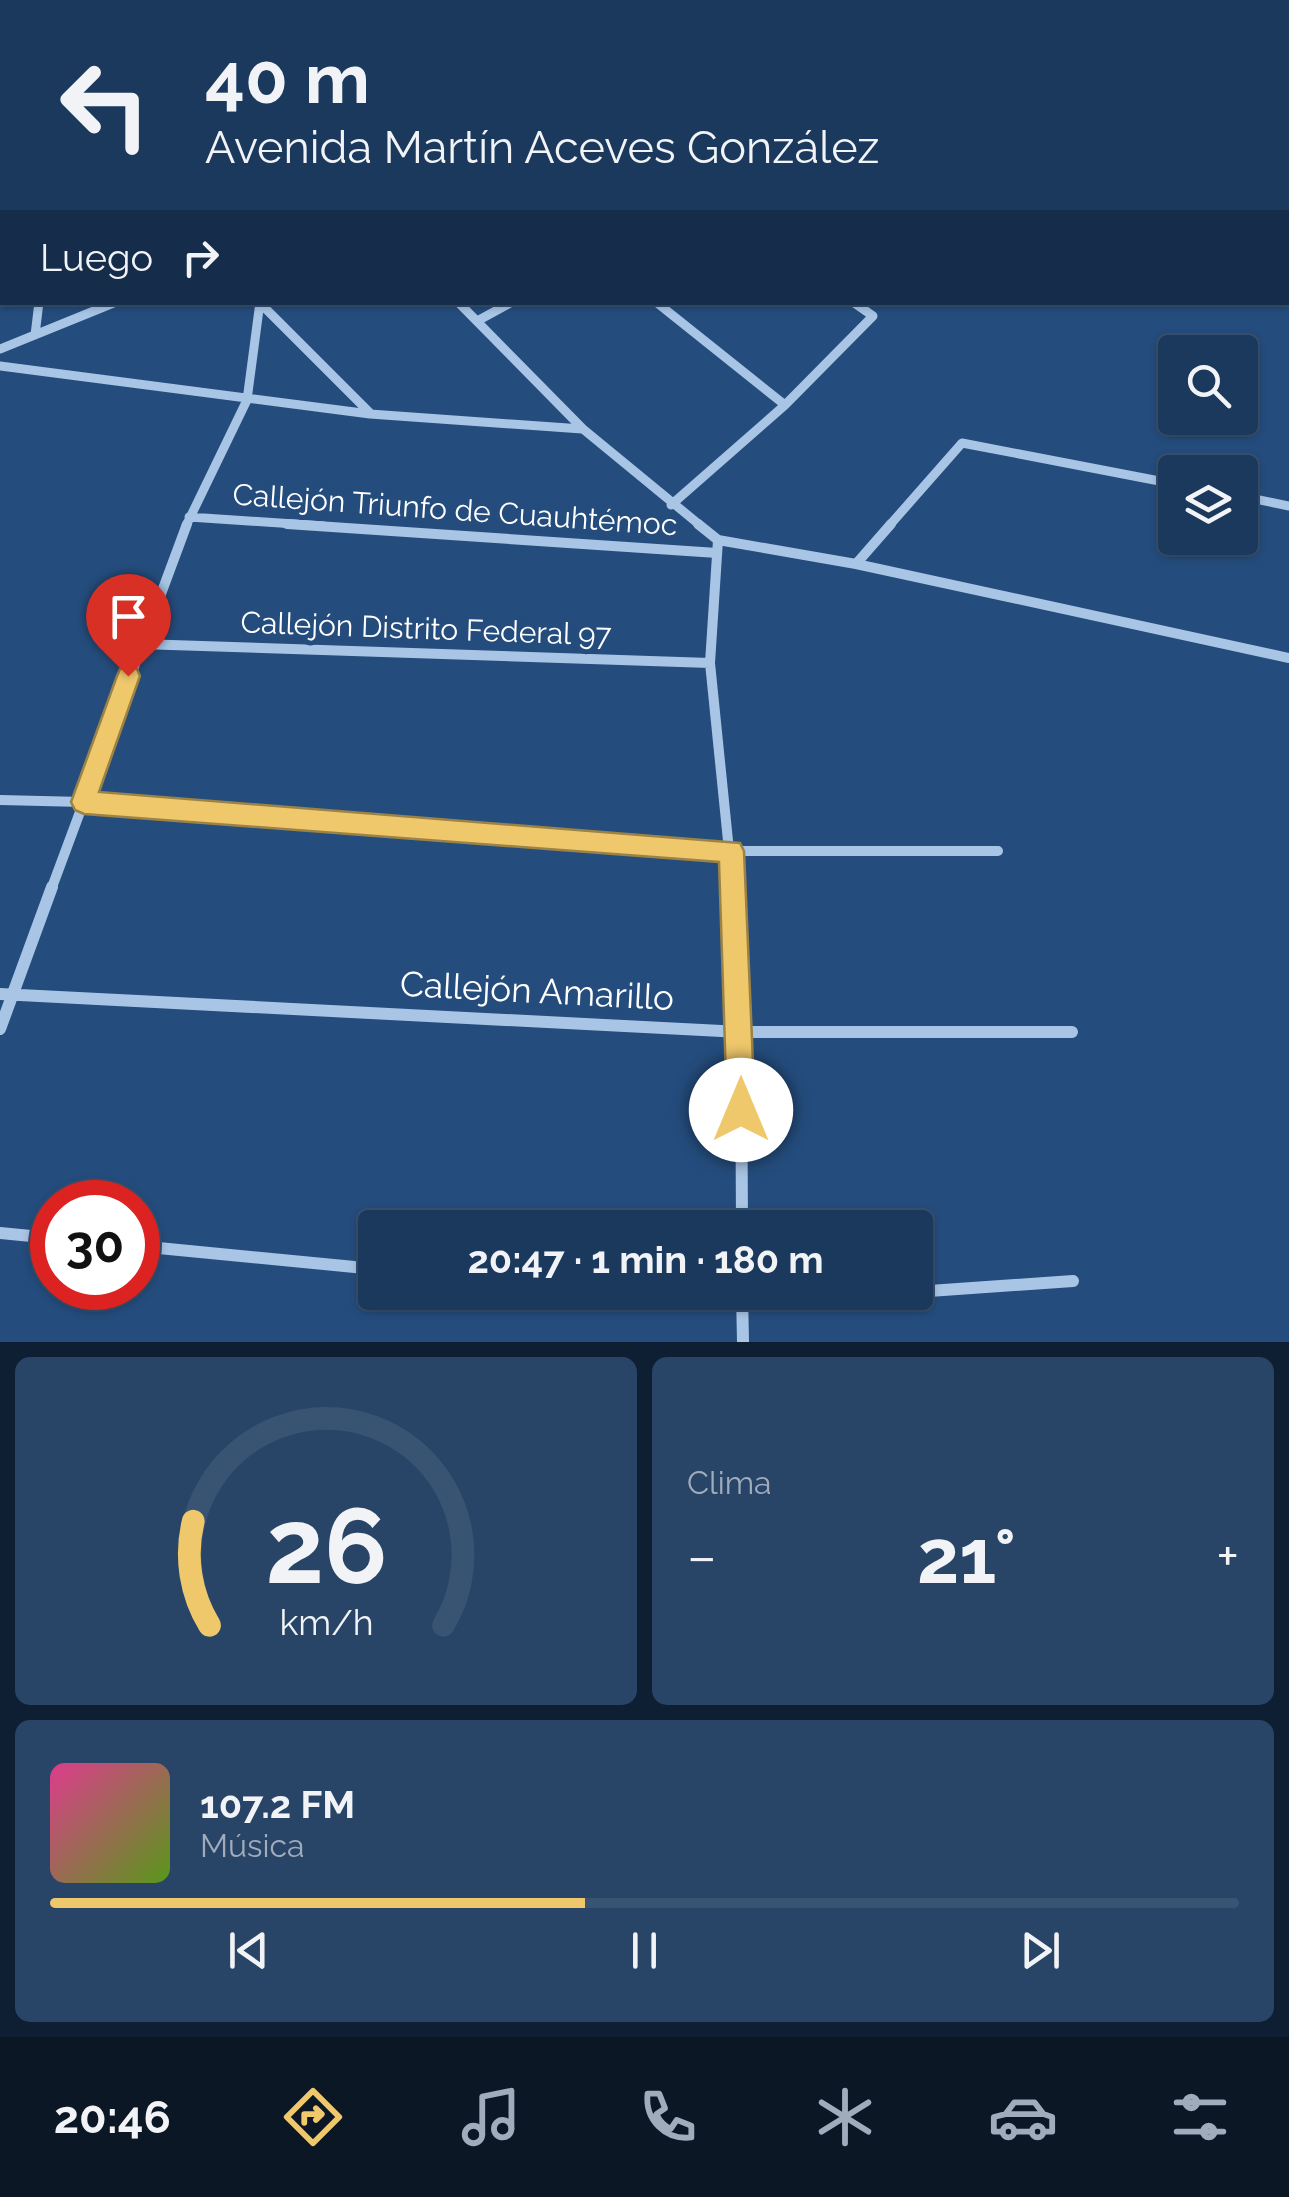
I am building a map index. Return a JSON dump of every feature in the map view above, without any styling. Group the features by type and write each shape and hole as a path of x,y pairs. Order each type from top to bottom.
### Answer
{"street":[{"path":"35,335 39,305"},
{"path":"0,348 109,305"},
{"path":"0,1029 6,994 84,802 189,517 247,400 260,305"},
{"path":"262,305 370,414"},
{"path":"461,305 583,429 718,540 856,564 1289,658"},
{"path":"478,320 506,305"},
{"path":"660,305 786,405"},
{"path":"671,504 786,405 872,316 856,305"},
{"path":"0,366 370,414 583,429"},
{"path":"856,564 962,443 1158,481"},
{"path":"1258,500 1289,506"},
{"name":"Callejón Triunfo de Cuauhtémoc","path":"189,517 717,553"},
{"path":"718,540 710,663 731,851 740,1032 742,1210"},
{"name":"Callejón Distrito Federal 97","path":"140,644 710,663"},
{"path":"0,800 84,802 731,851 998,851"},
{"name":"Callejón Amarillo","path":"6,994 740,1032 1072,1032"},
{"path":"0,1233 30,1236"},
{"path":"160,1248 358,1267"},
{"path":"933,1291 1073,1282"},
{"path":"742,1310 743,1342"}],"route":[{"path":"128,676 84,802 731,851 741,1110"}]}
